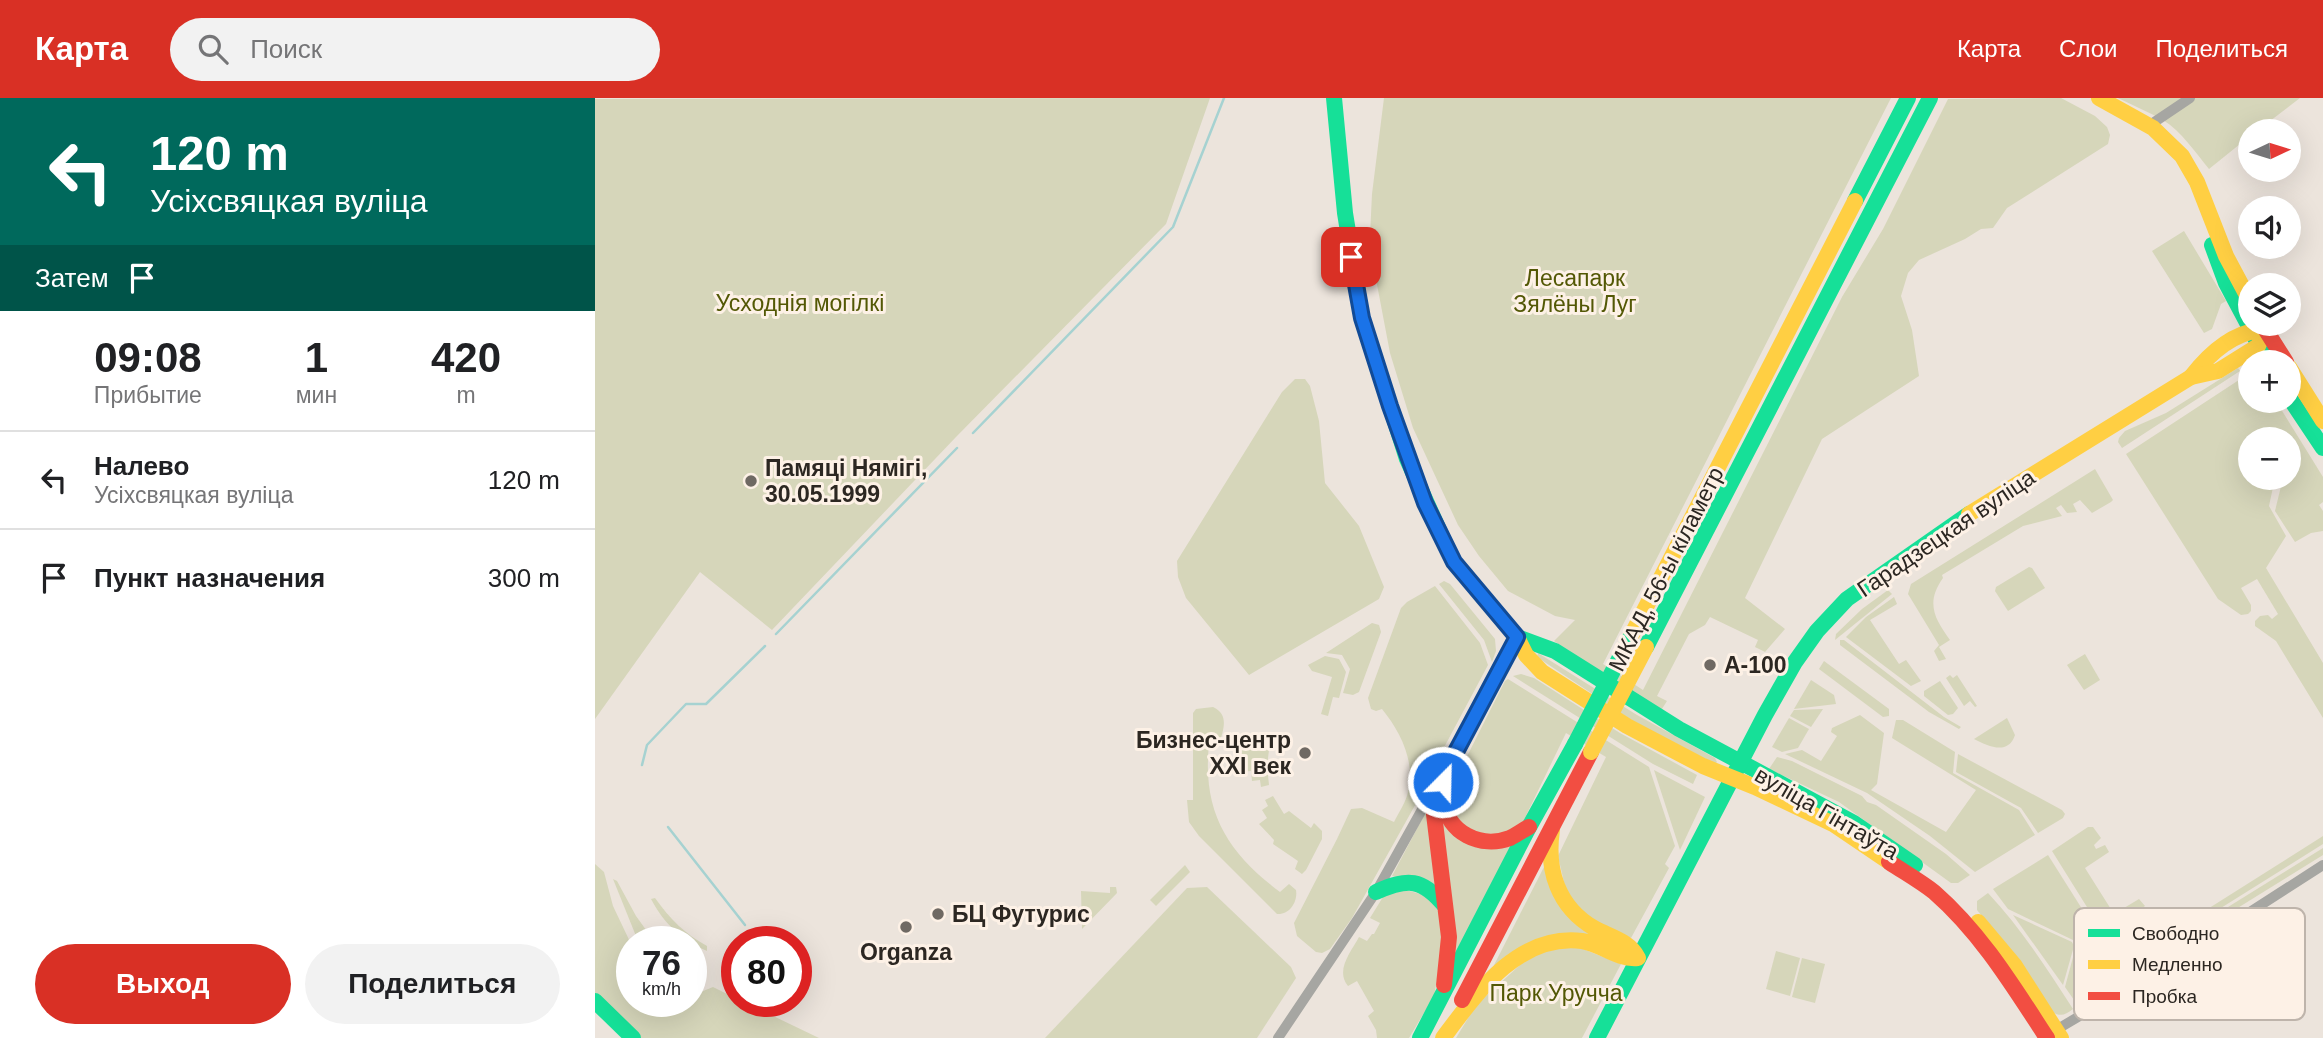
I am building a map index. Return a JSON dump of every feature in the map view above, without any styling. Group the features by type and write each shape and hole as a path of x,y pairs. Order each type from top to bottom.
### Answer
{"main road":[{"name":"вуліца Гінтаўта","path":"1334,98 1349,246 1362,318 1407,459 1454,562 1517,637 1527,655 1542,672 1602,710 1703,766 1833,824 1931,890 1955,912 1997,962 2052,1036"},
{"name":"МКАД, 56-ы кіламетр","path":"1420,1038 1575,744 1908,98"},
{"name":"МКАД, 56-ы кіламетр","path":"1442,1038 1930,98"},
{"path":"2099,98 2150,125 2167,139 2186,161 2204,197 2224,253 2238,279"},
{"path":"2204,197 2217,264 2238,296"},
{"name":"Гарадзецкая вуліца","path":"2191,377 2209,355 2244,336"},
{"path":"2259,336 2260,350"},
{"path":"2265,336 2276,350"},
{"name":"Гарадзецкая вуліца","path":"1597,1038 1795,662 1817,631 1847,599 1885,570 1979,508 2191,377 2218,370 2258,346"},
{"path":"2301,386 2323,421"},
{"path":"2299,413 2323,449"},
{"name":"вуліца Гінтаўта","path":"1517,637 1555,651 1614,690 1854,823 1946,889 2008,958 2052,1036"},
{"path":"1450,763 1441,797 1444,810 1457,829 1473,839 1493,842 1516,837 1529,827"},
{"path":"1434,789 1433,806 1449,937 1441,999"},
{"path":"1442,1038 1489,980 1515,957 1529,950 1556,942 1581,941 1622,958 1638,958 1632,947 1584,922 1565,904 1551,871 1549,852 1552,830"},
{"path":"1375,892 1400,882 1412,881 1436,893 1445,906"},
{"path":"595,1001 633,1038"}],"street":[{"path":"2150,125 2190,98"},
{"path":"1278,1038 1375,892 1450,763 1517,637"},
{"path":"2257,908 2323,866"},
{"path":"2052,1036 2078,1020"}],"green space":[{"name":"Усходнія могілкі","path":"1210,98 1166,224 956,437 772,630 700,572 595,719 595,99"},
{"name":"Лесапарк Зялёны Луг","path":"1384,98 1891,98 1603,664 1643,690 1842,297 1883,229 1948,99 2061,98 2095,116 2107,127 2110,135 2108,144 2007,208 1993,228 1981,229 1919,260 1908,273 1901,296 1912,330 1919,376 1822,439 1745,598 1785,629 1765,652 1755,647 1758,640 1710,617 1705,625 1689,634 1657,696 1667,701 1660,712 1554,641 1575,620 1555,616 1508,591 1458,525 1413,428 1390,353 1370,236 1372,194"},
{"path":"2118,98 2300,98 2273,119 2238,119 2238,146 2209,169 2176,130 2158,117"},
{"path":"2184,231 2226,301 2221,304 2212,329 2204,333 2152,251"},
{"path":"2238,368 2238,372 2122,448 2118,442 2125,431 2166,413"},
{"path":"1295,379 1305,379 1310,386 1319,421 1325,483 1359,526 1384,587 1379,599 1249,675 1186,598 1178,577 1177,561 1282,392"},
{"path":"2238,381 2238,413 2283,413 2292,427 2238,427 2238,490 2272,490 2269,506 2286,536 2266,568 2323,663 2323,718 2276,641 2255,626 2255,621 2260,616 2268,615 2272,619 2278,614 2257,579 2241,588 2251,605 2248,614 2241,615 2218,599 2126,454"},
{"path":"2301,441 2323,477 2323,502 2319,505 2323,511 2323,531 2311,533 2295,542 2275,511 2280,490 2301,490"},
{"path":"2095,469 2113,500 2111,502 2092,513 2080,500 2073,504 2077,512 2067,513 2061,505 2056,508 2062,516 2023,526 1942,575 1933,603 1936,618 1950,640 1939,647 1946,659 1939,661 1934,651 1939,645 1908,594 1911,584"},
{"path":"2029,567 2045,588 2008,611 1995,591 1996,587"},
{"path":"1444,581 1450,584 1495,639 1496,651 1492,662 1484,640 1439,584"},
{"path":"1435,586 1480,643 1488,665 1440,755 1442,757 1352,918 1330,949 1322,953 1316,952 1297,936 1294,923 1351,809 1362,808 1394,822 1407,796 1410,769 1405,748 1389,718 1382,709 1371,709 1368,698 1401,608"},
{"path":"1888,590 1892,594 1835,640 1836,634 1862,609"},
{"path":"1894,597 1897,604 1870,620 1899,664 1906,660 1921,681 1911,686 1846,637 1866,617"},
{"path":"1372,623 1379,625 1381,632 1359,692 1353,695 1343,693 1350,669 1342,655 1326,653"},
{"path":"1840,640 1844,640 1944,717 1961,727 1959,729 1929,712 1840,645"},
{"path":"1538,653 1637,715 1715,758 1717,762 1715,764 1633,721 1537,657"},
{"path":"2085,654 2100,680 2084,690 2067,665"},
{"path":"1325,656 1339,659 1346,672 1339,698 1333,697 1328,716 1321,714 1332,677 1312,671 1308,665"},
{"path":"1824,661 1889,709 1889,716 1883,717 1819,669"},
{"path":"1521,674 1534,678 1620,733 1697,775 1693,784 1653,764 1513,676"},
{"path":"1950,675 1953,678 1957,675 1977,706 1970,701 1964,706 1946,678"},
{"path":"1508,679 1649,767 1675,846 1665,864 1669,868 1631,938 1584,916 1566,891 1558,856 1606,757 1566,733 1520,828 1493,837 1461,825 1448,794"},
{"path":"1811,680 1834,695 1836,704 1794,709"},
{"path":"1940,681 1958,708 1953,714 1948,715 1924,696 1924,691"},
{"path":"1213,707 1222,714 1224,723 1219,745 1209,744 1208,768 1214,810 1232,846 1261,877 1280,892 1289,884 1296,890 1296,899 1292,906 1282,914 1277,914 1199,836 1189,822 1187,800 1193,800 1193,713 1196,709"},
{"path":"1823,709 1811,727 1790,716 1794,710"},
{"path":"1860,715 1884,733 1877,784 1871,790 1946,832 1976,790 1892,738 1896,720 1903,720 1955,752 1953,773 2019,810 2035,835 1975,872 1930,836 1867,793 1785,754 1802,750 1821,761 1837,736 1831,732 1832,728"},
{"path":"1789,718 1809,729 1798,748 1782,752 1772,747"},
{"path":"2007,718 2015,735 2008,745 1997,748 1974,739"},
{"path":"1241,735 1270,742 1267,766 1269,785 1261,787 1260,780 1252,781 1251,771 1240,772"},
{"path":"1958,754 2062,810 2065,814 2063,818 2038,833 2021,808 1956,772"},
{"path":"1777,757 1792,761 1862,796 1946,854 1970,875 1958,883 1951,883 1839,802 1769,769"},
{"path":"1654,770 1705,797 1680,850"},
{"path":"1273,796 1284,814 1289,811 1311,828 1314,823 1322,831 1322,839 1302,874 1295,869 1298,861 1273,844 1274,840 1259,824 1267,818 1262,810 1268,806 1265,800"},
{"path":"1429,806 1440,886 1392,876"},
{"path":"1440,819 1516,843 1451,967"},
{"path":"2088,827 2093,827 2101,838 2094,845 2096,849 2105,845 2109,852 2085,868 2110,908 2088,908 2052,851"},
{"path":"2323,836 2323,844 2221,908 2209,908"},
{"path":"2323,848 2323,855 2238,908 2226,908"},
{"path":"2048,855 2081,908 2074,908 2074,940 2008,909 1993,889"},
{"path":"595,864 604,872 613,906 622,926 616,926 616,1016 595,995"},
{"path":"1185,865 1190,872 1156,906 1150,900"},
{"path":"1545,865 1595,937 1491,971"},
{"path":"613,879 617,881 643,926 632,926"},
{"path":"1110,887 1116,887 1117,893 1082,929 1081,891 1110,893"},
{"path":"1207,887 1291,967 1296,978 1257,1038 1045,1038 1187,888"},
{"path":"1398,888 1432,897 1446,931 1434,996 1409,1038 1377,1038 1376,1030 1368,1016 1374,1011 1357,981 1348,986 1343,974 1359,937 1367,941 1380,923 1370,918 1383,897"},
{"path":"1988,893 2012,920 2073,1009 2060,1015 2052,1012 2020,963 1977,910 1977,901"},
{"path":"655,898 679,926 668,924 651,899"},
{"path":"2139,899 2145,906 2142,908 2124,908"},
{"path":"2013,915 2072,942 2074,946 2063,985"},
{"name":"Парк Уручча","path":"1573,945 1621,964 1582,1038 1456,1038 1476,1005 1532,954"},
{"path":"1776,951 1800,958 1790,996 1766,989"},
{"path":"2074,953 2074,1000 2065,987"},
{"path":"1802,958 1825,964 1815,1003 1792,997"},
{"path":"713,987 721,991 721,1017 775,1017 819,1038 638,1038 617,1017 707,1017 707,989"}],"waterway":[{"path":"973,433 1173,227 1224,98"},
{"path":"776,634 957,448"},
{"path":"642,765 647,745 686,704 706,704 765,646"},
{"path":"668,827 745,925"}],"traffic: fast":[{"path":"1334,98 1345,213 1362,318 1407,459 1448,550"},
{"path":"1855,201 1908,98"},
{"path":"1646,647 1930,98"},
{"path":"2212,245 2226,283 2262,350"},
{"path":"2300,413 2323,448"},
{"path":"1597,1038 1765,715 1795,662 1817,631 1847,599 1969,514"},
{"path":"1517,637 1555,651 1679,729 1854,823 1915,865"},
{"path":"1575,744 1630,638"},
{"path":"1420,1038 1575,744"},
{"path":"1376,892 1397,884 1414,883 1429,890 1445,906"},
{"path":"595,1001 633,1038"}],"traffic: slow":[{"path":"2099,98 2153,128 2182,156 2197,182 2226,256 2238,279"},
{"path":"1630,638 1855,201"},
{"path":"2191,377 2221,347 2239,336"},
{"path":"1969,514 2191,377 2218,371 2258,346 2262,336"},
{"path":"2301,386 2323,421"},
{"path":"1448,550 1454,562 1517,637 1526,655 1542,672 1627,726 1703,766 1833,824 1889,862"},
{"path":"1591,752 1646,647"},
{"path":"1443,1038 1470,1003 1501,970 1538,947 1559,941 1582,941 1623,957 1638,958 1630,947 1582,919 1563,898 1553,873 1552,830"},
{"path":"1978,922 2015,966 2061,1038"}],"traffic: jam":[{"path":"2270,336 2278,350"},
{"path":"1462,1000 1591,752"},
{"path":"1450,763 1444,801 1451,822 1459,830 1477,840 1499,841 1529,827"},
{"path":"1434,789 1433,806 1449,937 1444,985"},
{"path":"1889,862 1934,892 1967,925 2022,999 2047,1038"}],"place":[{"name":"Памяці Нямігі, 30.05.1999","path":"751,481"},
{"name":"A-100","path":"1710,665"},
{"name":"Бизнес-центр XXI век","path":"1305,753"},
{"name":"БЦ Футурис","path":"938,914"},
{"name":"Organza","path":"906,927"}],"route":[{"path":"1351,257 1362,318 1407,459 1425,503 1454,562 1517,637 1450,763 1443,782"}]}
